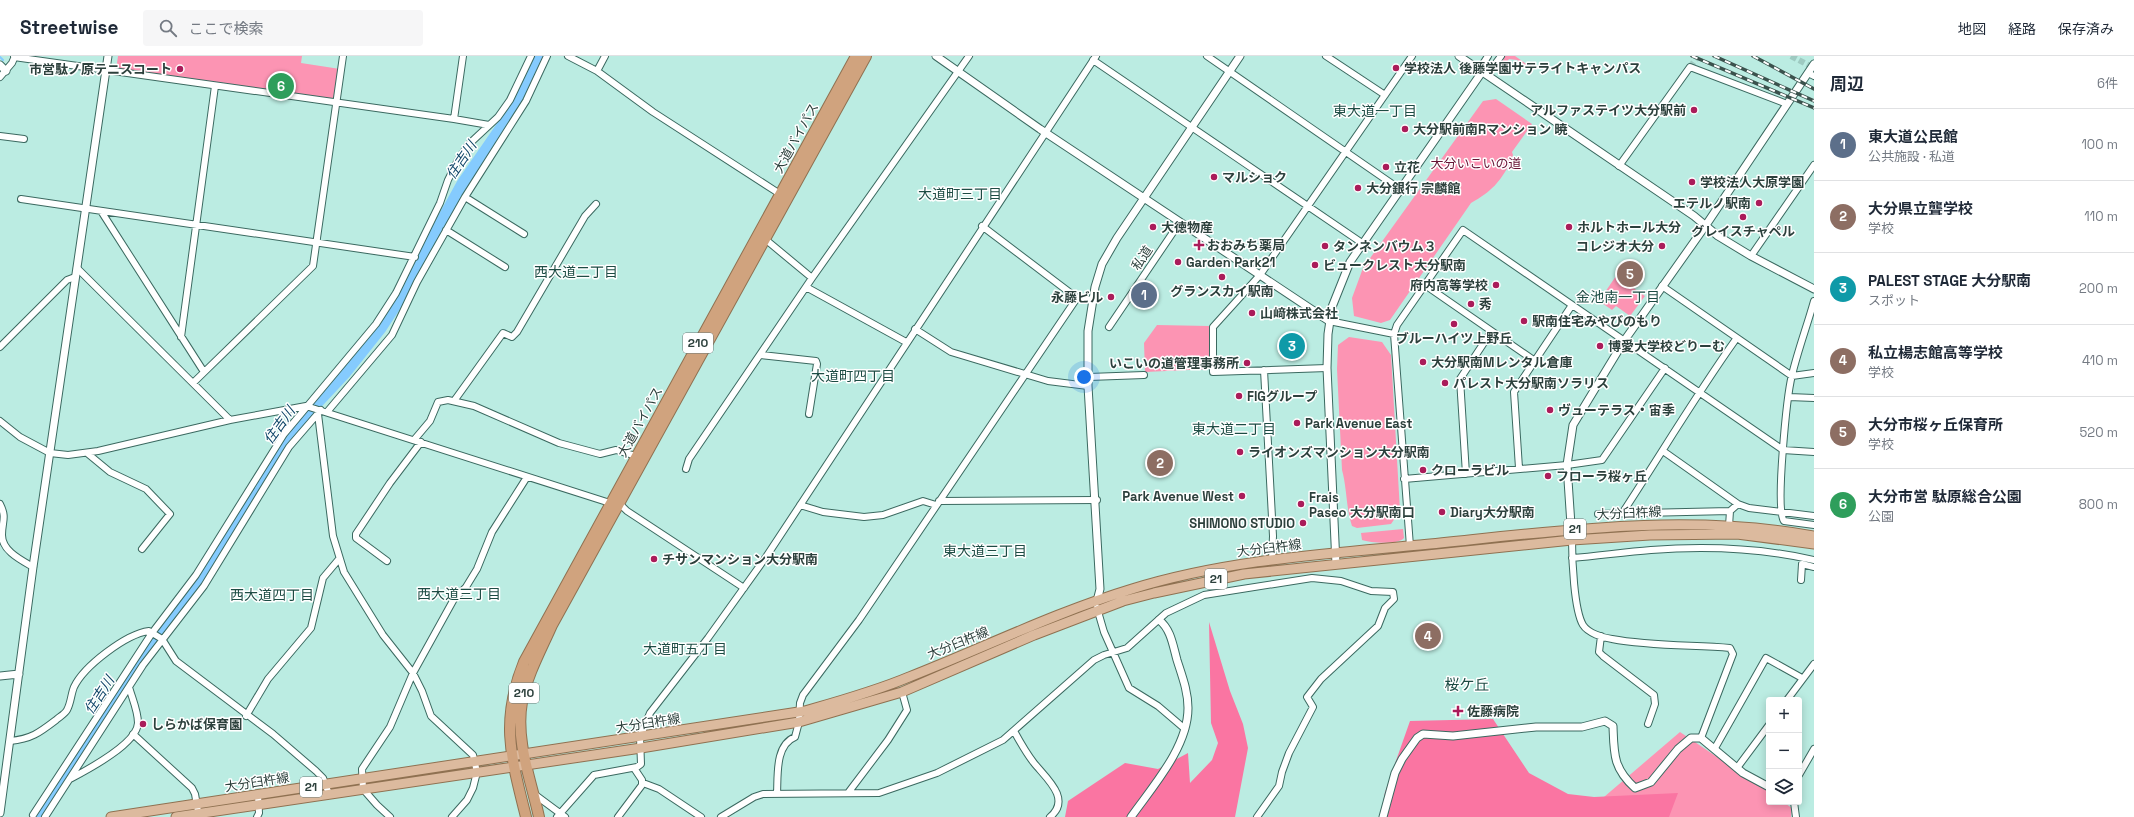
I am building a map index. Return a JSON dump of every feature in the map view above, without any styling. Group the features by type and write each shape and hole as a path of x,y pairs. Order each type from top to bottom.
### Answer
{"highway":[{"name":"大道バイパス","path":"538,817 525,760 520,728 521,714 528,680 552,625 615,503 636,456 856,56"},
{"name":"大道バイパス","path":"526,817 513,762 509,728 510,712 518,677 540,630 615,503 765,239 866,56"}],"main road":[{"name":"大分臼杵線","path":"176,817 199,815 259,804 477,772 513,762 640,737 799,717 906,679 1097,601 1176,577 1272,560 1572,529 1666,523 1728,526 1814,536"},
{"name":"大分臼杵線","path":"525,760 641,748 799,717 902,692 1034,635 1097,611 1154,593 1218,579 1272,570 1572,540 1650,535 1711,533 1759,536 1814,544"},
{"name":"大分臼杵線","path":"116,817 145,814 197,804 475,762 513,762"}],"street":[{"path":"0,812 33,568 108,56"},
{"path":"193,383 313,266 343,56"},
{"path":"454,119 463,56"},
{"path":"33,815 152,633 196,575 271,454 306,406 376,324 396,293 415,257 457,162 468,144 498,117 510,100 531,56"},
{"path":"45,817 129,687 162,639 204,586 289,447 392,334 417,282 465,197 526,102 547,56"},
{"path":"568,56 597,71 653,112 780,194"},
{"path":"597,71 605,56"},
{"path":"936,56 1044,132 1329,321 1394,334"},
{"path":"686,469 690,459 812,278 969,56"},
{"path":"1207,56 1401,190"},
{"path":"1185,729 1150,700 1131,691 1112,653 1097,611 1097,601 1100,589 1097,500 1088,386 1088,330 1094,287 1102,264 1240,56"},
{"path":"1326,56 1385,95"},
{"path":"1327,368 1213,372 1213,328 1260,276 1412,56"},
{"path":"1459,56 1706,225 1718,236 1751,256 1814,289"},
{"path":"1483,72 1488,56"},
{"path":"1336,564 1327,368 1329,321 1342,279 1362,243 1401,190 1483,72 1500,56"},
{"path":"0,77 12,63 14,57 489,125"},
{"path":"533,792 561,816 594,775 640,766 642,761 640,737 650,713 744,588 1094,58 1362,243"},
{"path":"1701,738 1733,654 1730,648 1612,639 1601,636 1583,626 1580,617 1572,558 1572,529 1567,465 1573,425 1624,341 1706,225 1787,104 1811,75 1814,64"},
{"path":"0,65 6,71"},
{"path":"1619,166 1690,67 1787,104"},
{"path":"181,337 214,86"},
{"path":"0,136 24,139"},
{"path":"1751,256 1814,165"},
{"path":"465,197 524,234"},
{"path":"21,199 415,257"},
{"path":"454,401 503,333 512,337 517,332 585,216 596,204"},
{"path":"101,211 204,372"},
{"name":"私道","path":"1109,327 1180,222"},
{"path":"982,226 1077,298 1093,300"},
{"path":"446,230 505,267"},
{"path":"1410,546 1394,334 1397,325 1463,230 1783,450 1814,452"},
{"path":"765,239 812,278"},
{"path":"77,268 230,420"},
{"path":"0,347 67,280 75,277"},
{"path":"1425,285 1534,361"},
{"path":"1662,286 1792,376 1814,373"},
{"path":"806,287 906,342"},
{"path":"777,794 778,770 782,749 787,740 795,738 803,695 859,620 1077,298"},
{"path":"1814,301 1792,376 1783,450 1780,512 1784,521 1814,525"},
{"path":"1519,468 1514,392 1572,305"},
{"path":"915,329 951,352 1048,381 1088,386"},
{"path":"1466,474 1460,379 1491,332"},
{"path":"1623,512 1663,451 1698,391 1736,338"},
{"path":"760,355 816,361 815,386 809,414"},
{"path":"1404,479 1567,465 1602,460 1665,368"},
{"path":"1264,370 1273,536 1272,560"},
{"path":"1089,377 1144,375"},
{"path":"1789,397 1814,398"},
{"path":"387,561 356,538 356,534 418,441 430,421 438,402 448,400 474,406 559,442 600,454 616,450 636,456"},
{"path":"0,421 20,436 50,453 68,455 87,453 230,420 306,406 527,477 615,503 744,588"},
{"path":"321,411 330,515 339,559 363,605 383,635 413,673 422,691 431,716 471,752 475,762 477,772 473,788 467,800 452,817"},
{"path":"1663,451 1738,504 1749,508 1814,516"},
{"path":"87,453 110,472 146,489 170,514 142,549"},
{"path":"390,817 363,789 362,769 394,721 413,673 454,599 466,587 477,569 492,532 527,477"},
{"path":"800,505 823,512 864,517 883,515 923,501 938,503 1097,500"},
{"path":"0,504 5,516 2,535 4,542 14,556 33,568"},
{"path":"1598,514 1623,512 1730,511 1738,504"},
{"path":"1728,526 1730,511"},
{"path":"1572,558 1652,550 1705,548 1752,550 1814,560"},
{"path":"246,716 268,679 311,628 323,578 339,559"},
{"path":"1801,580 1802,564 1814,567"},
{"path":"721,817 754,797 763,794 879,793 937,773 993,746 1014,731 1094,660 1104,655 1127,648 1172,610 1204,595 1302,579 1341,581 1371,591 1393,592 1394,599 1385,608 1378,626 1320,680 1307,697 1313,707 1289,753 1282,772 1280,786 1257,817"},
{"path":"1131,817 1170,760 1185,729 1188,709 1186,691 1168,631 1159,620"},
{"path":"10,740 22,740 37,735 67,710 74,686 96,661 119,644 145,632 152,633 162,639 176,661 303,759 323,778 327,784 329,794"},
{"path":"1601,636 1599,652 1654,695 1655,704 1648,724"},
{"path":"1715,748 1766,658 1802,678"},
{"path":"1789,697 1814,664"},
{"path":"0,676 19,674"},
{"path":"69,780 110,756 133,734 138,721 129,687"},
{"path":"848,793 888,740 907,710 902,692"},
{"path":"1383,817 1395,773 1402,759 1417,738 1423,734 1453,736 1536,727 1582,727 1606,721 1613,726 1614,754 1622,776 1635,788 1651,782 1666,767 1678,750 1691,738 1701,738 1715,748 1737,768 1766,785"},
{"path":"1737,768 1766,729"},
{"path":"1014,731 1034,763 1049,778 1057,792 1059,802 1057,812 1050,817"},
{"path":"133,734 192,788 199,815"},
{"path":"1802,770 1814,749"},
{"path":"634,768 643,783 659,789 701,817"},
{"path":"618,817 639,792 643,783"},
{"path":"258,795 258,817"},
{"path":"1794,805 1796,817"}],"green space":[{"path":"118,56 302,56 301,63 340,69 335,102 116,70"},
{"path":"1505,56 1515,56 1532,68 1536,66 1534,69 1525,67 1524,64 1517,60 1509,59 1505,64 1502,62"},
{"name":"大分いこいの道","path":"1496,99 1532,124 1512,152 1513,155 1510,163 1511,162 1503,176 1490,190 1471,203 1390,320 1381,323 1354,316 1352,298 1363,268 1483,101"},
{"path":"1616,276 1645,296 1630,316 1616,306 1612,310 1599,301"},
{"path":"1157,325 1209,326 1210,369 1145,372 1144,343"},
{"path":"1349,337 1382,342 1391,355 1400,511 1391,524 1357,528 1352,526 1350,519 1342,470 1337,369 1338,345"},
{"path":"1403,529 1404,538 1396,542 1378,543 1362,540 1361,533"},
{"path":"1680,732 1766,790 1766,805 1788,805 1792,808 1791,817 1646,817 1604,797"}],"shaded area":[{"path":"1209,622 1230,691 1243,724 1248,748 1235,817 1065,817 1068,801 1125,763 1158,769 1188,753 1190,783 1212,760 1218,743 1211,723"},
{"path":"1493,719 1529,773 1568,794 1594,797 1678,793 1669,817 1380,817 1385,792 1410,721"}],"waterway":[{"name":"住吉川","path":"42,813 106,717 144,656 241,515 272,466 283,445 303,417 345,372 380,328 404,291 463,184 510,116 530,78 539,56"},
{"path":"0,57 3,60"}],"tunnel":[{"path":"1690,67 1698,56"},
{"path":"1791,56 1812,67"}],"railway":[{"path":"1692,56 1814,108"},
{"path":"1714,56 1814,101"},
{"path":"1753,56 1814,89"}],"place":[{"name":"学校法人 後藤学園サテライトキャンパス","path":"1396,68"},
{"name":"市営駄ノ原テニスコート","path":"180,69"},
{"name":"大分市営 駄原総合公園","path":"281,86"},
{"name":"アルファステイツ大分駅前","path":"1694,110"},
{"name":"大分駅前南Rマンション 暁","path":"1405,129"},
{"name":"立花","path":"1386,167"},
{"name":"マルショク","path":"1214,177"},
{"name":"学校法人大原学園","path":"1692,182"},
{"name":"大分銀行 宗麟館","path":"1358,188"},
{"name":"エテルノ駅南","path":"1759,203"},
{"name":"グレイスチャペル","path":"1743,217"},
{"name":"大徳物産","path":"1153,227"},
{"name":"ホルトホール大分","path":"1569,227"},
{"name":"おおみち薬局","path":"1199,245"},
{"name":"タンネンバウム３","path":"1325,246"},
{"name":"コレジオ大分","path":"1662,246"},
{"name":"Garden Park21","path":"1178,262"},
{"name":"ビュークレスト大分駅南","path":"1315,265"},
{"name":"大分市桜ヶ丘保育所","path":"1630,274"},
{"name":"グランスカイ駅南","path":"1222,277"},
{"name":"府内高等学校","path":"1496,285"},
{"name":"東大道公民館","path":"1144,295"},
{"name":"永藤ビル","path":"1111,297"},
{"name":"秀","path":"1471,304"},
{"name":"山﨑株式会社","path":"1252,313"},
{"name":"駅南住宅みやびのもり","path":"1524,321"},
{"name":"ブルーハイツ上野丘","path":"1454,324"},
{"name":"PALEST STAGE 大分駅南","path":"1292,346"},
{"name":"博愛大学校どりーむ","path":"1600,346"},
{"name":"大分駅南Mレンタル倉庫","path":"1423,362"},
{"name":"いこいの道管理事務所","path":"1247,363"},
{"name":"パレスト大分駅南ソラリス","path":"1445,383"},
{"name":"FIGグループ","path":"1239,396"},
{"name":"ヴューテラス・宙季","path":"1550,410"},
{"name":"Park Avenue East","path":"1297,423"},
{"name":"ライオンズマンション大分駅南","path":"1240,452"},
{"name":"大分県立聾学校","path":"1160,463"},
{"name":"クローラビル","path":"1423,470"},
{"name":"フローラ桜ヶ丘","path":"1548,476"},
{"name":"Park Avenue West","path":"1242,496"},
{"name":"Frais Paseo 大分駅南口","path":"1301,504"},
{"name":"Diary大分駅南","path":"1442,512"},
{"name":"SHIMONO STUDIO","path":"1303,523"},
{"name":"チサンマンション大分駅南","path":"654,559"},
{"name":"私立楊志館高等学校","path":"1428,636"},
{"name":"佐藤病院","path":"1458,711"},
{"name":"しらかば保育園","path":"143,724"}],"district":[{"name":"東大道一丁目","path":"1375,111"},
{"name":"大道町三丁目","path":"960,194"},
{"name":"西大道二丁目","path":"576,272"},
{"name":"金池南一丁目","path":"1618,297"},
{"name":"大道町四丁目","path":"853,376"},
{"name":"東大道二丁目","path":"1234,429"},
{"name":"東大道三丁目","path":"985,551"},
{"name":"西大道三丁目","path":"459,594"},
{"name":"西大道四丁目","path":"272,595"},
{"name":"大道町五丁目","path":"685,649"},
{"name":"桜ケ丘","path":"1467,684"}]}
